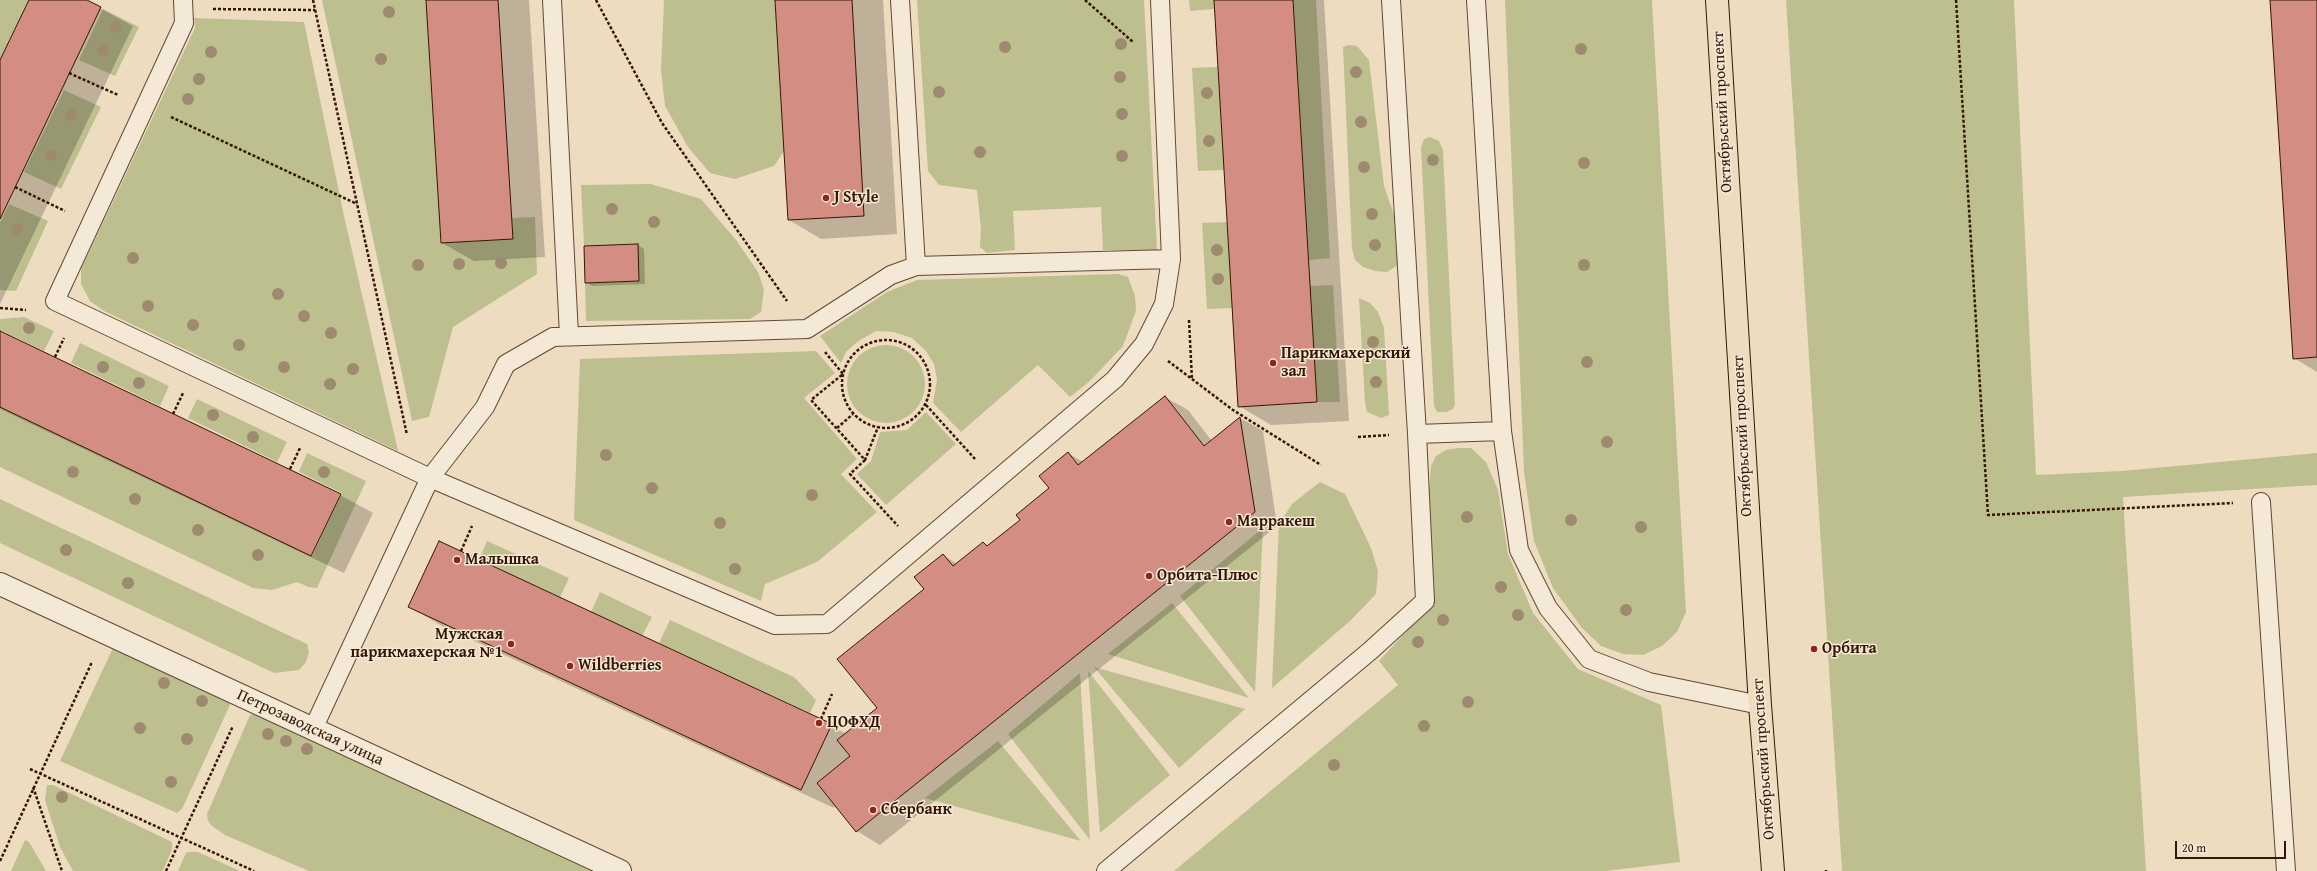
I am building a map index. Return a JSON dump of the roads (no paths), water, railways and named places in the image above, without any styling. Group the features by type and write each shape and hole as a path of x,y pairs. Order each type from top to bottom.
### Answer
{"main road":[{"name":"Октябрьский проспект","path":"1716,0 1760,705 1772,871"}],"street":[{"name":"Петрозаводская улица","path":"0,584 620,871"}],"lane":[{"path":"552,0 569,335"},
{"path":"900,0 916,266"},
{"path":"183,4 184,23 55,301 422,474 775,625 827,624 1115,379 1144,344 1164,304 1171,259 1160,0"},
{"path":"1106,871 1370,651 1425,601 1417,434 1391,0"},
{"path":"1476,0 1502,431 1519,550 1548,608 1589,659 1649,682 1760,705"},
{"path":"313,729 422,474 485,407 506,364 553,337 569,335 807,329 890,275 916,266 1171,259"},
{"path":"1417,434 1502,431"},
{"path":"2261,502 2286,871"}],"place":[{"name":"J Style","path":"826,198"},
{"name":"Парикмахерский зал","path":"1273,363"},
{"name":"Марракеш","path":"1229,522"},
{"name":"Малышка","path":"457,560"},
{"name":"Орбита-Плюс","path":"1149,576"},
{"name":"Мужская парикмахерская №1","path":"511,644"},
{"name":"Орбита","path":"1814,649"},
{"name":"Wildberries","path":"570,666"},
{"name":"ЦОФХД","path":"819,723"},
{"name":"Сбербанк","path":"873,810"}]}
